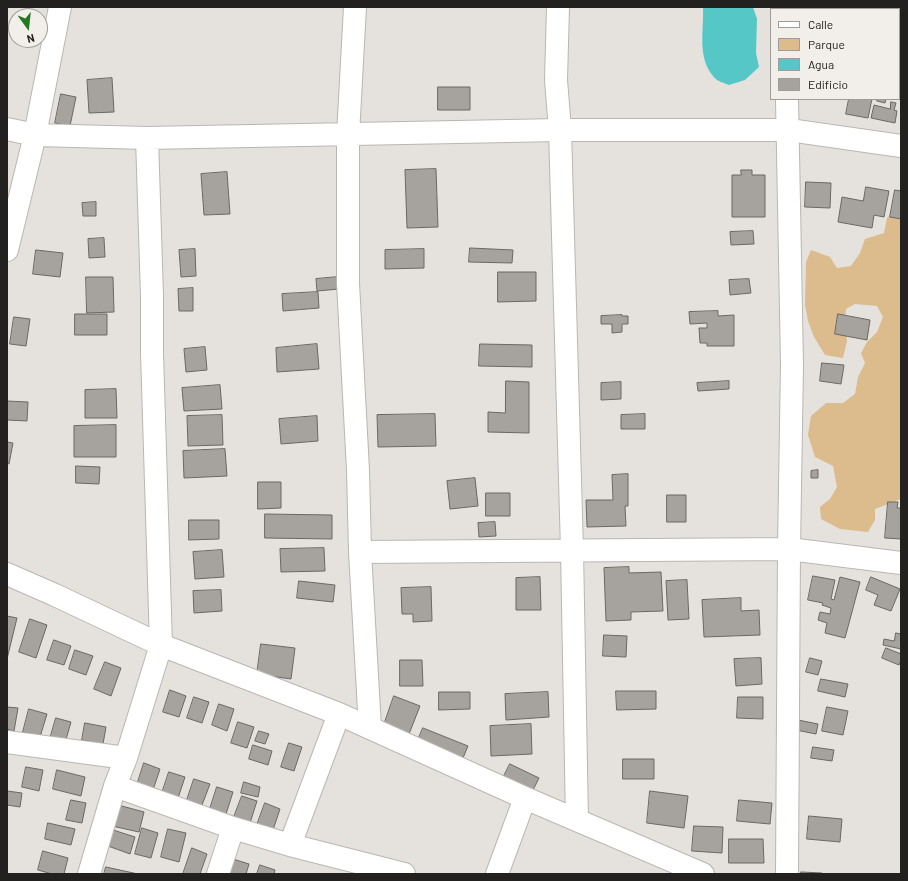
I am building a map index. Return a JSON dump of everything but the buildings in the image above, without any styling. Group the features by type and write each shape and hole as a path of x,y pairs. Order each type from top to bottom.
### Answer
{"street":[{"path":"7,250 35,135 60,7"},
{"path":"355,7 348,135 348,283 358,470 360,552 370,728"},
{"path":"558,7 556,80 560,130 572,550 577,820"},
{"path":"787,100 789,130 792,364 787,874"},
{"path":"7,129 35,135 147,138 560,130 789,130 901,146"},
{"path":"89,874 115,786 126,758 161,645 147,138"},
{"path":"360,552 789,549 901,563"},
{"path":"7,574 161,645 339,714 526,798 703,874"},
{"path":"290,845 339,714"},
{"path":"7,742 126,758"},
{"path":"115,786 233,828 290,845 404,874"},
{"path":"497,874 526,798"},
{"path":"218,874 233,828"}],"green space":[{"path":"901,206 901,499 875,509 875,520 868,532 840,529 821,519 820,507 830,499 837,487 833,466 815,457 808,435 811,416 826,403 843,403 855,394 858,377 865,363 861,353 867,342 877,332 883,317 877,306 855,304 846,309 845,323 847,341 843,358 825,355 814,337 808,321 805,305 806,262 811,250 830,257 837,268 851,266 860,253 865,239 884,233 887,218"}],"water":[{"path":"703,7 753,7 757,19 756,53 759,67 745,80 729,85 716,79 708,69 702,43"}]}
